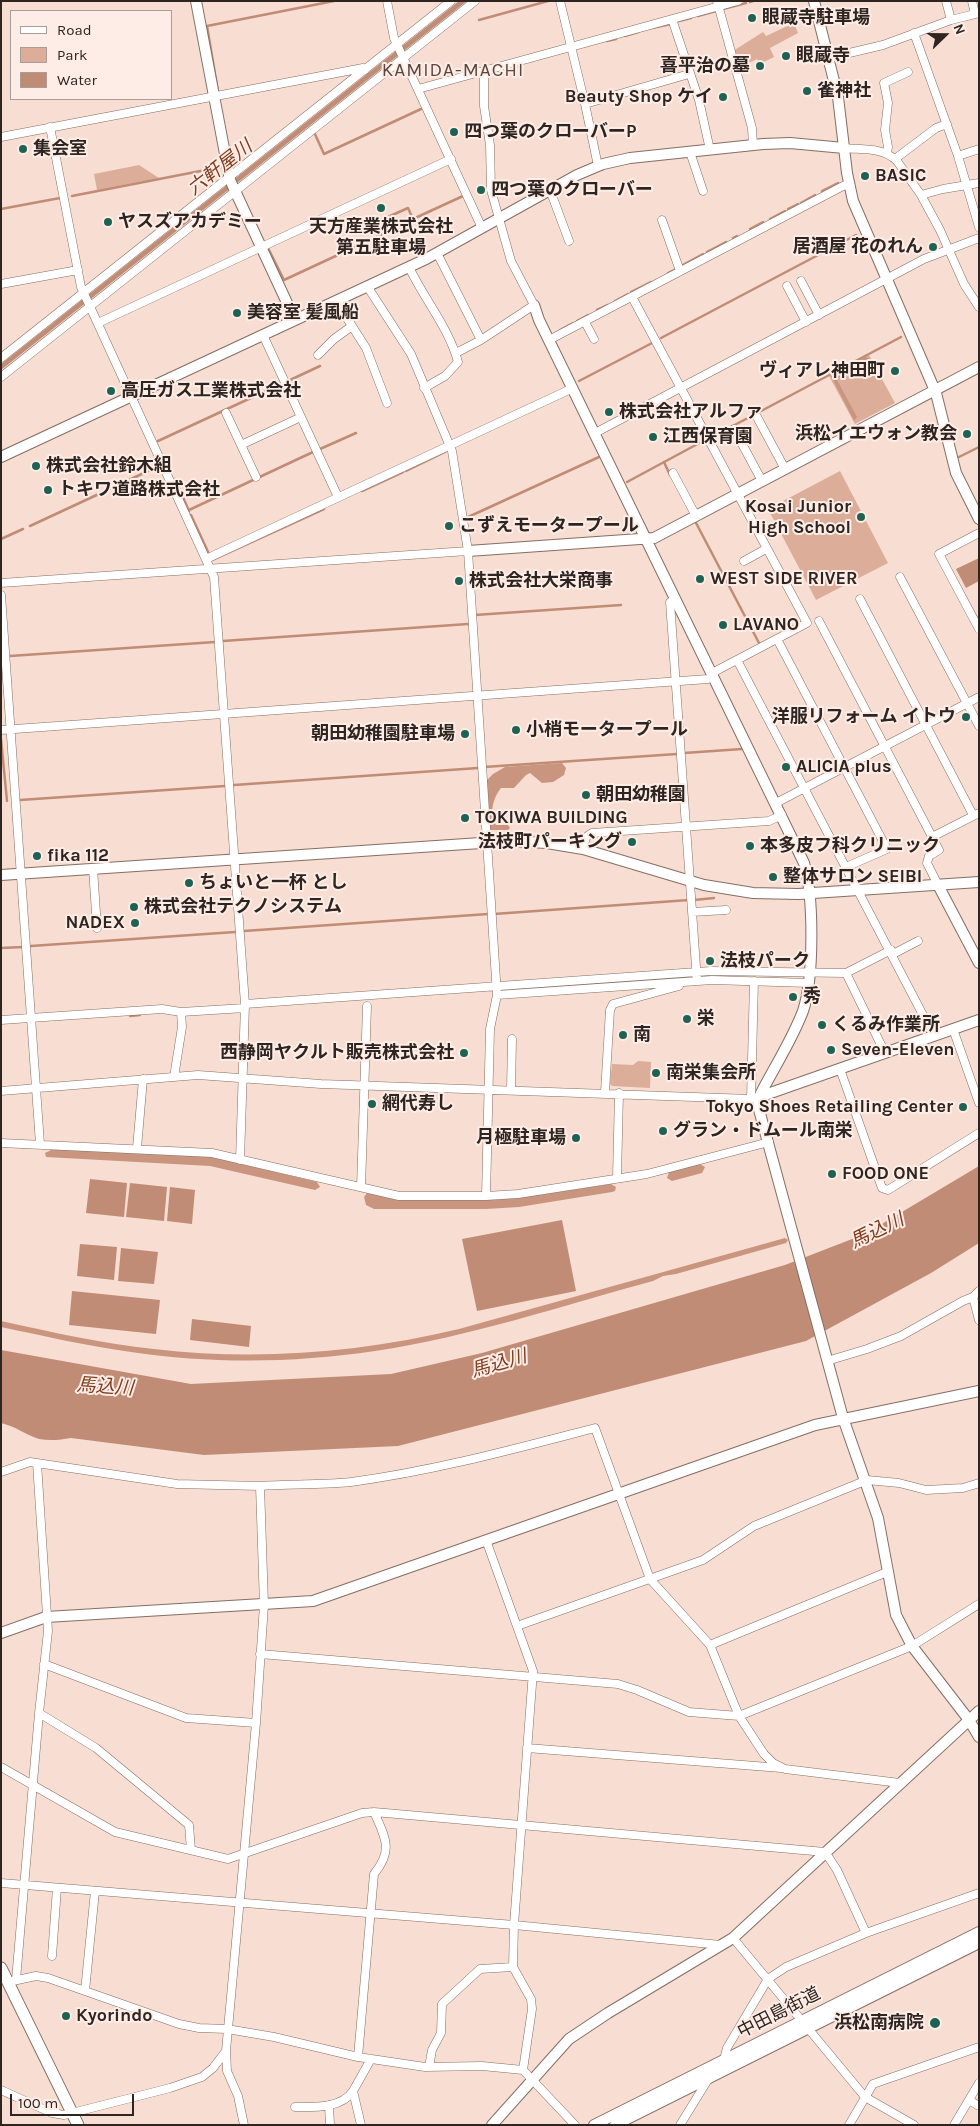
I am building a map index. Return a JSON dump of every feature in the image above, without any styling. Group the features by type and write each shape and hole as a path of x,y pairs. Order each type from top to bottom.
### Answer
{"main road":[{"path":"1,1968 78,2125"}],"street":[{"path":"196,1 230,178 295,320"},
{"path":"386,1 397,45 482,228"},
{"path":"1,358 451,1"},
{"path":"1,376 475,1"},
{"path":"560,1 598,166"},
{"path":"418,89 672,19 718,4 738,1"},
{"path":"814,1 840,110 849,184 857,210 935,390 956,472 979,519"},
{"path":"946,1 951,20"},
{"path":"828,58 883,45 951,20 977,13 972,1"},
{"path":"718,4 752,128 753,145"},
{"path":"672,19 699,100 710,150"},
{"path":"914,33 958,156 979,227"},
{"path":"1,137 363,68 364,70"},
{"path":"484,71 484,106 490,145 490,183 498,219 511,261 782,815 804,864 810,894 809,978 806,1001 800,1019 755,1098"},
{"path":"886,153 888,147 885,130 888,103 884,83 908,72"},
{"path":"585,104 689,74"},
{"path":"895,159 936,128 947,124"},
{"path":"50,128 84,293 214,577 245,1006 240,1160"},
{"path":"1,457 409,267 598,166 630,158 790,143 886,153 895,159 921,195 964,284 979,307"},
{"path":"958,156 979,149"},
{"path":"690,152 703,191"},
{"path":"98,323 450,159"},
{"path":"921,195 979,182"},
{"path":"549,340 849,184"},
{"path":"550,190 569,241"},
{"path":"662,220 680,271"},
{"path":"595,433 887,279 948,249 979,238"},
{"path":"437,253 481,340"},
{"path":"409,267 434,309 458,362 455,368 424,388"},
{"path":"1,284 78,270"},
{"path":"801,281 819,315"},
{"path":"367,286 406,345 449,445 468,551 497,995 490,1029 486,1196"},
{"path":"787,286 806,322"},
{"path":"1,730 708,679 737,660 807,623 632,297"},
{"path":"336,301 368,355 387,404"},
{"path":"456,354 534,305"},
{"path":"585,322 594,339"},
{"path":"318,355 334,339 352,326"},
{"path":"263,335 338,497"},
{"path":"1,584 654,538 979,367"},
{"path":"206,559 573,388"},
{"path":"226,412 256,476"},
{"path":"241,445 301,417"},
{"path":"758,417 785,469"},
{"path":"734,429 762,481"},
{"path":"673,473 696,516"},
{"path":"979,533 939,554 979,629"},
{"path":"744,561 766,549"},
{"path":"900,577 979,726"},
{"path":"1,595 40,1144"},
{"path":"676,599 670,602 697,981"},
{"path":"860,599 926,725 976,814 932,837"},
{"path":"819,621 939,850 929,856 927,863 979,963"},
{"path":"777,639 887,849 846,867"},
{"path":"737,660 892,952 934,1036"},
{"path":"776,803 979,697"},
{"path":"582,849 586,836 592,833 769,821 782,815"},
{"path":"1,875 486,841 535,842 582,849 716,887 778,895 979,882"},
{"path":"93,868 97,928"},
{"path":"692,912 726,910"},
{"path":"497,995 697,981 754,981 809,978 846,973 918,941"},
{"path":"1,1020 162,1009 181,1012 496,986 697,972 809,978"},
{"path":"846,973 885,1053"},
{"path":"754,981 755,1098 769,1142 843,1418 867,1480 878,1518 896,1615 912,1646 969,1720 979,1737"},
{"path":"605,1092 610,1010 613,1004 679,986 679,982"},
{"path":"361,1188 367,1006"},
{"path":"174,1077 182,1027 181,1012"},
{"path":"1,1091 198,1075 365,1086 755,1098 979,1020"},
{"path":"953,1029 979,1103"},
{"path":"511,1090 512,1039"},
{"path":"840,1069 882,1188 888,1190 979,1133"},
{"path":"137,1148 143,1080"},
{"path":"617,1178 619,1093"},
{"path":"1,1142 212,1153 399,1196 486,1196 518,1194 647,1174 769,1142"},
{"path":"827,1361 901,1336 976,1294 979,1320"},
{"path":"1,1633 46,1618 313,1601 619,1492 815,1425 979,1391"},
{"path":"1,1472 30,1462 177,1484 260,1486 349,1482 407,1474 470,1461 596,1428 650,1578 710,1644 739,1716 764,1754 773,1763 785,1769"},
{"path":"37,1464 48,1631 24,1885 9,1983 36,1976 179,2024 199,2028 227,2029 274,2037 358,2057 429,2067 482,2066 523,2070 575,2125"},
{"path":"517,1626 703,1560 754,1526 867,1480 899,1483 926,1490 962,1488 979,1482"},
{"path":"244,2125 238,2096 227,2071 226,2051 238,1902 256,1723 264,1605 260,1486"},
{"path":"486,1540 533,1671 514,1925 513,1968 531,1999 532,2009 523,2070"},
{"path":"710,1644 887,1572"},
{"path":"260,1654 618,1684 650,1695 689,1712 739,1716 912,1646 979,1604"},
{"path":"44,1664 186,1718 256,1723"},
{"path":"492,2125 570,2039 592,2023 733,1938 979,1711"},
{"path":"39,1712 96,1748 189,1825 191,1850"},
{"path":"527,1748 785,1769 900,1783"},
{"path":"1,1767 115,1832 228,1859 362,1813 374,1812 825,1852"},
{"path":"358,2057 374,1874 385,1857 387,1845 374,1812"},
{"path":"825,1852 837,1870 866,1933"},
{"path":"1,1883 514,1925 723,1945"},
{"path":"52,1956 57,1888"},
{"path":"85,1991 95,1891"},
{"path":"724,2058 727,2048 768,1979 786,1967 866,1933 979,1893"},
{"name":"中田島街道","path":"594,2125 724,2058 805,2024 979,1932"},
{"path":"733,1938 865,2097 914,2125"},
{"path":"615,2125 709,2078 805,2024 979,1943"},
{"path":"429,2067 432,2050 441,2034 440,2011 442,2004 480,1969 513,1968"},
{"path":"849,2125 873,2084 979,2047"},
{"path":"1,2090 59,2115 72,2113 170,2088 202,2077 213,2068 226,2051"},
{"path":"295,2107 329,2105 350,2096 370,2059"},
{"path":"680,2125 709,2078"},
{"path":"954,2125 979,2083"},
{"path":"353,2091 362,2125"},
{"path":"969,2100 979,2106"},
{"path":"329,2105 330,2125"}],"green space":[{"path":"794,23 798,33 770,48 774,57 760,64 757,59 738,68 733,51 763,32 766,36"},
{"path":"139,165 159,178 97,190 94,174"},
{"path":"869,355 895,403 855,424 829,376"},
{"path":"840,471 888,563 816,600 768,509"},
{"path":"638,1061 651,1062 650,1088 612,1086 610,1084 612,1064 633,1065"}],"shaded area":[{"path":"865,357 869,358 868,361 839,377 837,380 857,417 854,421 831,376"},
{"path":"562,763 566,768 564,775 553,782 542,783 530,773 514,788 501,788 494,801 493,816 496,825 508,825 510,828 508,830 489,830 486,781 493,774 505,767"},
{"path":"53,1149 211,1157 317,1182 320,1187 315,1190 210,1166 46,1157 45,1153"},
{"path":"700,1164 705,1167 702,1173 672,1181 667,1178 669,1172"},
{"path":"611,1184 616,1187 615,1191 519,1207 486,1209 374,1209 366,1205 364,1197 367,1193 398,1200 486,1200 518,1198"},
{"path":"785,1238 788,1240 786,1243 663,1276 653,1281 515,1320 445,1338 345,1355 284,1360 192,1359 115,1350 1,1327 1,1321 116,1344 192,1353 269,1354 345,1349 383,1344 459,1329"}],"water":[{"path":"459,1 467,1 1,370 1,364"},
{"path":"979,558 979,581 966,588 956,569"},
{"name":"馬込川","path":"979,1166 979,1243 931,1273 806,1341 398,1446 204,1455 71,1438 39,1439 1,1423 1,1350 191,1384 391,1374 482,1353 785,1265 865,1234"},
{"path":"90,1179 127,1183 124,1217 86,1213"},
{"path":"130,1183 167,1187 164,1221 126,1217"},
{"path":"170,1187 195,1190 192,1224 167,1221"},
{"path":"562,1220 576,1291 477,1311 462,1239"},
{"path":"80,1244 117,1247 114,1280 77,1276"},
{"path":"121,1248 158,1252 154,1284 118,1281"},
{"path":"72,1291 160,1300 156,1334 69,1325"},
{"path":"192,1319 251,1326 249,1347 190,1340"}],"waterway":[{"path":"218,92 207,26 334,1"},
{"path":"479,20 548,1"},
{"path":"723,9 746,3"},
{"path":"698,16 716,11"},
{"path":"675,22 691,18"},
{"path":"652,28 671,24"},
{"path":"625,36 638,32"},
{"path":"607,41 616,39"},
{"path":"314,132 324,154 421,109"},
{"name":"六軒屋川","path":"72,196 221,167"},
{"path":"822,191 838,183"},
{"path":"801,203 815,195"},
{"path":"268,248 284,280 383,234 379,221 408,208 413,219 463,196"},
{"path":"1,209 60,198"},
{"path":"788,209 798,204"},
{"path":"770,219 785,211"},
{"path":"750,229 763,222"},
{"path":"661,338 856,235"},
{"path":"733,238 737,236"},
{"path":"707,252 726,242"},
{"path":"681,266 703,254"},
{"path":"668,273 676,269"},
{"path":"631,292 651,282"},
{"path":"615,301 628,294"},
{"path":"597,310 608,305"},
{"path":"577,321 588,315"},
{"path":"560,330 573,323"},
{"path":"710,438 901,337"},
{"path":"579,381 654,342"},
{"path":"288,381 320,366"},
{"path":"158,441 281,384"},
{"path":"320,449 356,433"},
{"path":"627,482 705,440"},
{"path":"959,457 979,447"},
{"path":"189,510 313,452"},
{"path":"406,471 445,452"},
{"path":"466,518 599,457"},
{"path":"664,462 670,475"},
{"path":"166,463 170,470"},
{"path":"30,526 159,466"},
{"path":"362,491 403,472"},
{"path":"175,479 189,511"},
{"path":"212,560 324,509"},
{"path":"191,515 209,554"},
{"path":"695,521 759,643"},
{"path":"1,539 23,529"},
{"path":"475,615 621,605"},
{"path":"223,641 468,624"},
{"path":"10,656 215,642"},
{"path":"1,739 7,801"},
{"path":"684,753 742,749"},
{"path":"484,767 677,754"},
{"path":"234,785 478,768"},
{"path":"20,800 225,786"},
{"path":"694,900 714,898"},
{"path":"494,914 689,900"},
{"path":"244,931 488,914"},
{"path":"31,946 235,932"},
{"path":"1,948 23,947"},
{"path":"130,1016 140,1015"}],"place":[{"name":"眼蔵寺駐車場","path":"752,18"},
{"name":"眼蔵寺","path":"786,56"},
{"name":"喜平治の墓","path":"760,66"},
{"name":"雀神社","path":"807,91"},
{"name":"Beauty Shop ケイ","path":"723,97"},
{"name":"四つ葉のクローバーP","path":"454,132"},
{"name":"集会室","path":"23,149"},
{"name":"BASIC","path":"865,176"},
{"name":"四つ葉のクローバー","path":"481,190"},
{"name":"天方産業株式会社 第五駐車場","path":"381,208"},
{"name":"ヤスズアカデミー","path":"108,222"},
{"name":"居酒屋 花のれん","path":"933,247"},
{"name":"美容室 髪風船","path":"237,313"},
{"name":"ヴィアレ神田町","path":"895,371"},
{"name":"高圧ガス工業株式会社","path":"111,391"},
{"name":"株式会社アルファ","path":"609,412"},
{"name":"浜松イエウォン教会","path":"967,434"},
{"name":"江西保育園","path":"653,437"},
{"name":"株式会社鈴木組","path":"36,466"},
{"name":"トキワ道路株式会社","path":"48,490"},
{"name":"Kosai Junior High School","path":"861,517"},
{"name":"こずえモータープール","path":"449,526"},
{"name":"WEST SIDE RIVER","path":"700,579"},
{"name":"株式会社大栄商事","path":"459,581"},
{"name":"LAVANO","path":"723,625"},
{"name":"洋服リフォーム イトウ","path":"966,717"},
{"name":"小梢モータープール","path":"516,730"},
{"name":"朝田幼稚園駐車場","path":"465,734"},
{"name":"ALICIA plus","path":"786,767"},
{"name":"朝田幼稚園","path":"586,795"},
{"name":"TOKIWA BUILDING","path":"465,818"},
{"name":"法枝町パーキング","path":"632,842"},
{"name":"本多皮フ科クリニック","path":"750,846"},
{"name":"fika 112","path":"37,856"},
{"name":"整体サロン SEIBI","path":"773,877"},
{"name":"ちょいと一杯 とし","path":"189,883"},
{"name":"株式会社テクノシステム","path":"134,907"},
{"name":"NADEX","path":"135,923"},
{"name":"法枝パーク","path":"710,961"},
{"name":"秀","path":"793,997"},
{"name":"栄","path":"687,1019"},
{"name":"くるみ作業所","path":"822,1025"},
{"name":"南","path":"623,1035"},
{"name":"Seven-Eleven","path":"831,1050"},
{"name":"西静岡ヤクルト販売株式会社","path":"464,1053"},
{"name":"南栄集会所","path":"656,1073"},
{"name":"網代寿し","path":"372,1104"},
{"name":"Tokyo Shoes Retailing Center","path":"963,1107"},
{"name":"グラン・ドムール南栄","path":"663,1131"},
{"name":"月極駐車場","path":"576,1138"},
{"name":"FOOD ONE","path":"832,1174"},
{"name":"Kyorindo","path":"66,2016"},
{"name":"浜松南病院","path":"935,2023"}],"district":[{"name":"KAMIDA-MACHI","path":"453,71"}]}
